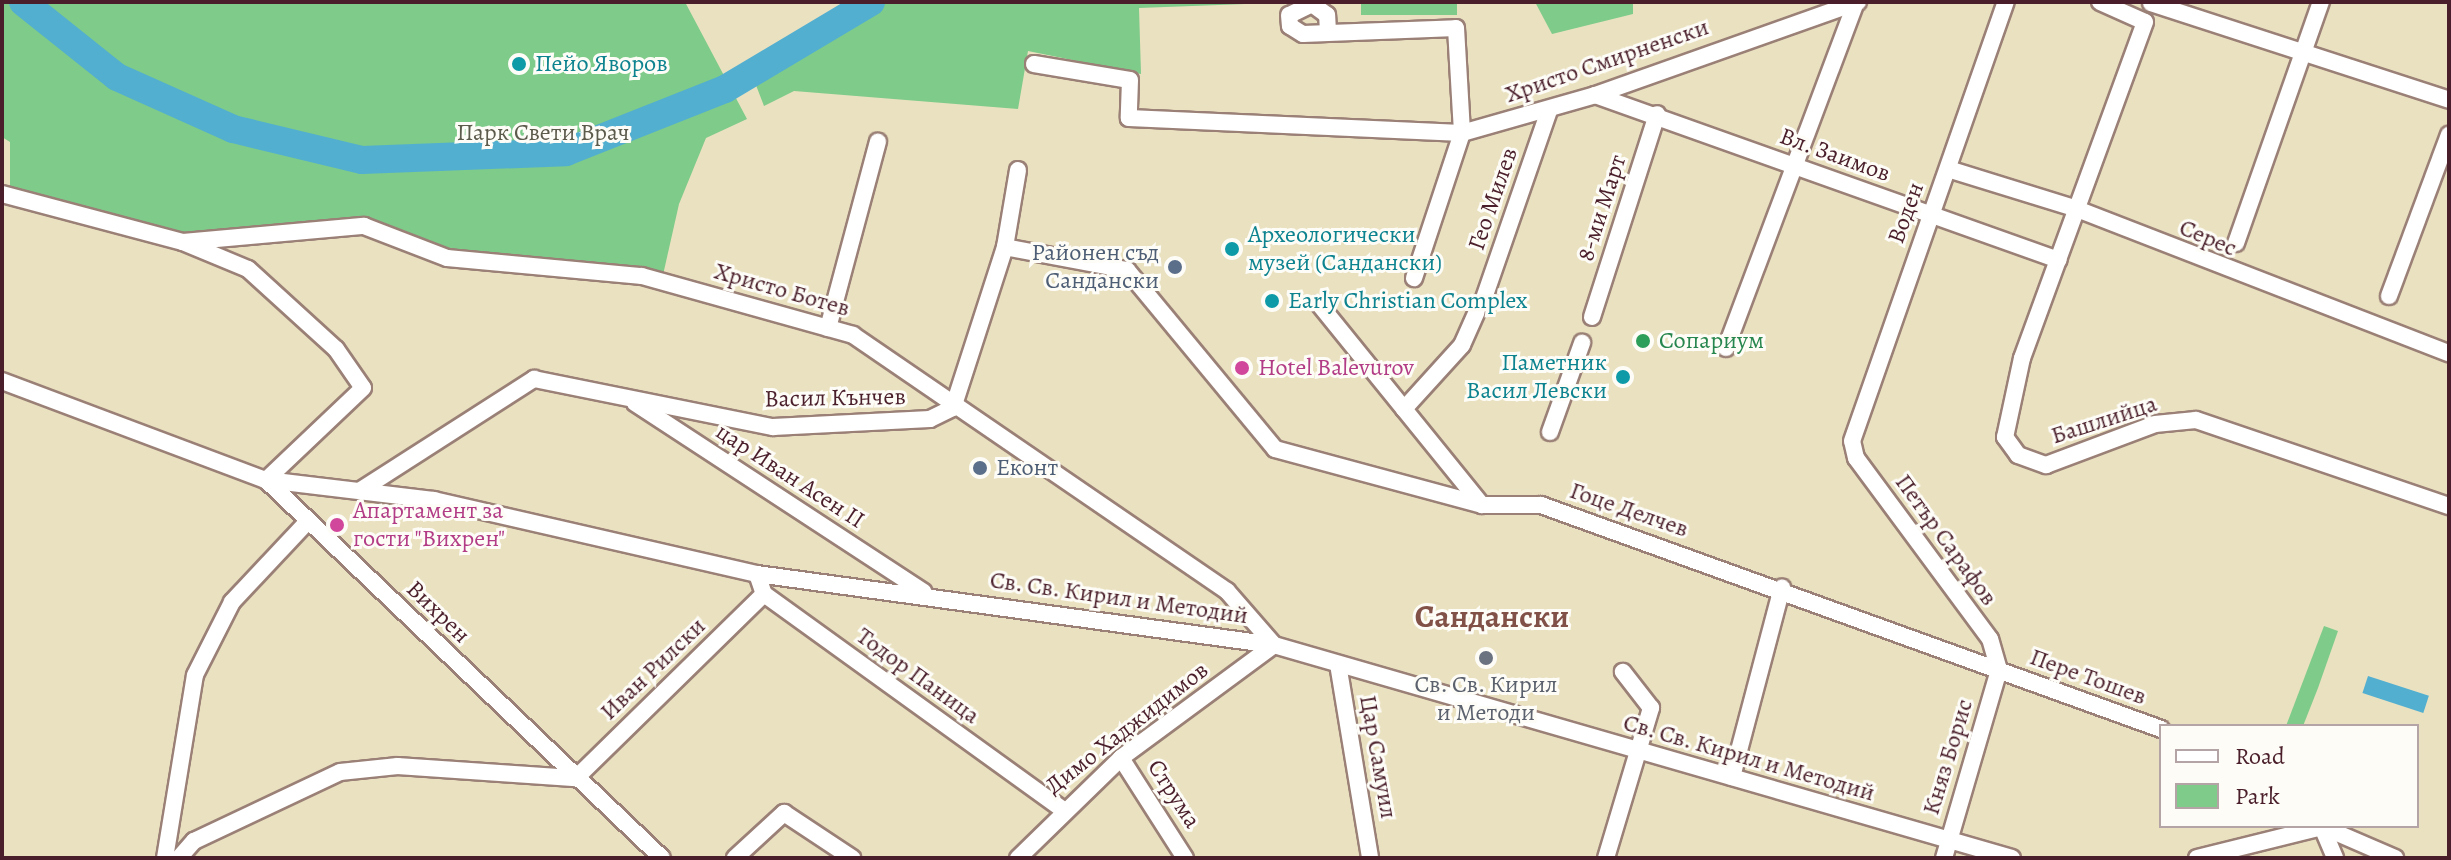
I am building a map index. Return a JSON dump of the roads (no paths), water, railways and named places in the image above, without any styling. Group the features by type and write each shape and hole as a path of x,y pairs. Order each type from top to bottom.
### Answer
{"street":[{"path":"1726,348 1798,167 1857,2"},
{"name":"Христо Смирненски","path":"1034,64 1130,80 1129,118 1462,133 1595,95 1857,2"},
{"name":"Воден","path":"1852,441 2006,2"},
{"path":"2100,2 2145,22"},
{"path":"2236,243 2321,2"},
{"path":"2151,3 2302,49 2449,100"},
{"name":"Башлийца","path":"2151,3 2022,358 2005,437 2018,455 2046,465 2155,424 2196,420 2449,506"},
{"path":"1328,32 1456,28 1462,133 1414,278"},
{"name":"Вл. Заимов","path":"1595,95 1657,114 2059,260"},
{"name":"Гео Милев","path":"1404,409 1462,345 1480,308 1549,110"},
{"name":"8-ми Март","path":"1592,317 1657,114"},
{"path":"2389,296 2449,135"},
{"path":"828,328 878,142"},
{"name":"Серес","path":"1948,169 2077,209 2449,353"},
{"path":"953,408 1005,247 1018,170"},
{"path":"2,194 183,242 248,269 327,340 363,388 266,480 2,381"},
{"name":"Христо Ботев","path":"183,242 364,226 447,258 642,276 853,335 953,408 1227,591 1274,645"},
{"name":"Гоце Делчев","path":"1005,247 1127,270 1275,449 1482,505 1541,505 1782,588 1999,670"},
{"path":"1319,304 1482,505"},
{"path":"1550,432 1582,343"},
{"name":"Васил Кънчев","path":"361,490 534,379 773,427 930,419 953,408"},
{"name":"цар Иван Асен II","path":"626,398 928,595"},
{"name":"Петър Сарафов","path":"1852,441 1856,458 1990,639 1999,670"},
{"name":"Св. Св. Кирил и Методий","path":"266,480 434,500 757,574 928,595 1274,645 2012,858"},
{"name":"Вихрен","path":"266,480 662,858"},
{"path":"165,858 195,675 232,602 308,521"},
{"path":"757,574 764,594"},
{"path":"1732,777 1782,588"},
{"name":"Иван Рилски","path":"576,778 764,594"},
{"name":"Тодор Паница","path":"764,594 1062,809"},
{"name":"Димо Хаджидимов","path":"1018,858 1062,809 1121,758 1274,645"},
{"name":"Цар Самуил","path":"1338,664 1370,858"},
{"name":"Пере Тошев","path":"1999,670 2159,728"},
{"name":"Княз Борис","path":"1944,858 1999,670"},
{"path":"1606,858 1651,708 1623,672"},
{"name":"Струма","path":"1121,758 1185,858"},
{"path":"179,858 194,841 340,772 398,766 576,778"},
{"path":"735,858 784,813 852,858"},
{"path":"2197,858 2314,828"},
{"path":"2323,828 2335,858"},
{"path":"2327,828 2395,858"}],"water":[{"path":"2368,676 2429,696 2423,713 2362,693"}],"waterway":[{"path":"23,2 117,77 233,129 362,160 566,152 725,89 871,2"}],"place":[{"name":"Пейо Яворов","path":"519,64"},
{"name":"Археологически музей (Сандански)","path":"1232,249"},
{"name":"Районен съд Сандански","path":"1175,267"},
{"name":"Early Christian Complex","path":"1272,301"},
{"name":"Сопариум","path":"1643,341"},
{"name":"Hotel Balevurov","path":"1242,368"},
{"name":"Паметник Васил Левски","path":"1623,377"},
{"name":"Еконт","path":"980,468"},
{"name":"Апартамент за гости \"Вихрен\"","path":"337,525"},
{"name":"Св. Св. Кирил и Методи","path":"1486,658"}],"district":[{"name":"Сандански","path":"1492,616"}],"park label":[{"name":"Парк Свети Врач","path":"543,133"}]}
